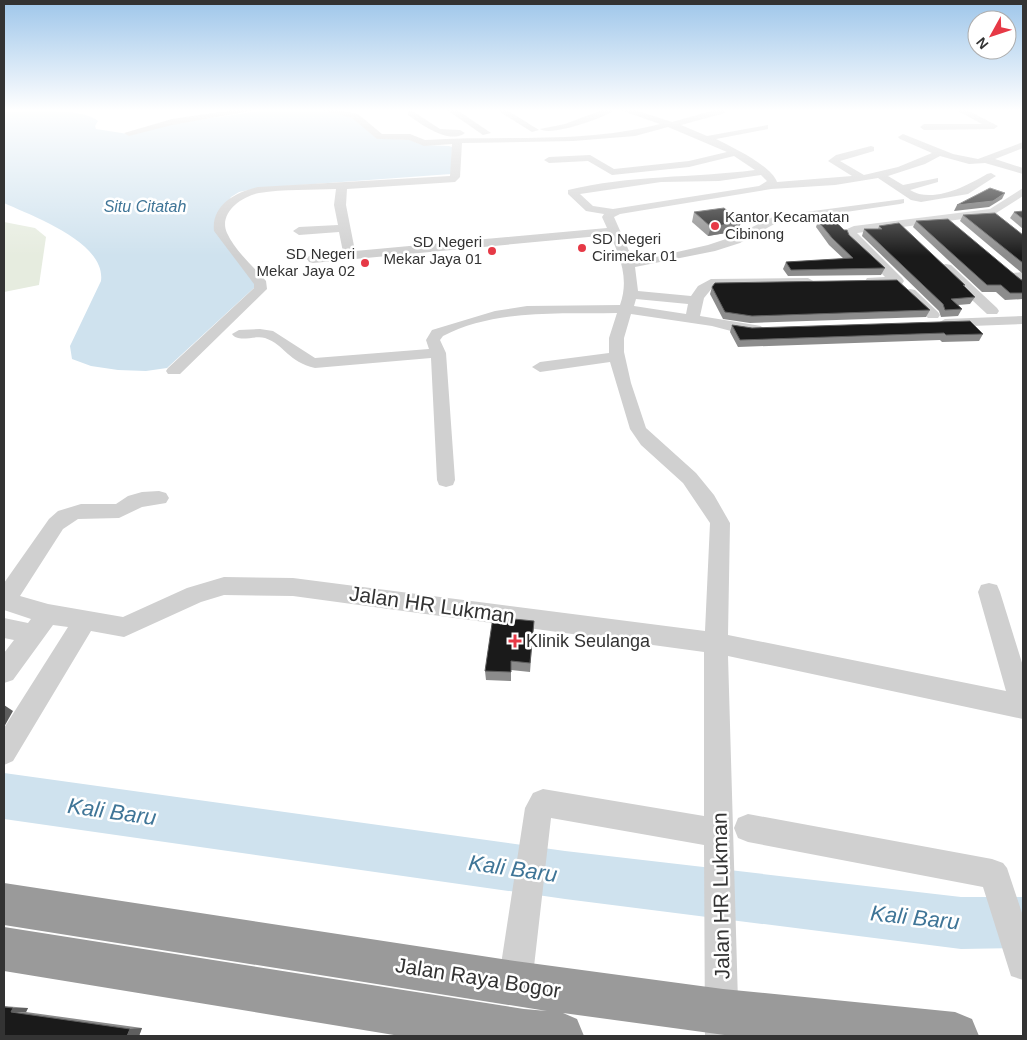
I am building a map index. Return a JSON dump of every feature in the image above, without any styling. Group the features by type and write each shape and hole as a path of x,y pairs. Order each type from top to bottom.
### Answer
{"highway":[{"name":"Jalan Raya Bogor","path":"4,904 515,984 723,1024 955,1036"},
{"path":"4,949 536,1035"}],"street":[{"path":"174,371 260,289 261,284 220,231 220,219 228,206 243,195 258,190 452,180 455,177 456,159"},
{"path":"549,160 579,159"},
{"path":"591,159 612,172 689,164 716,159"},
{"path":"745,159 764,172 772,181 771,189"},
{"path":"837,159 833,161 861,177"},
{"path":"764,172 719,178 661,179 572,192 590,209 615,212 671,200 702,199 861,177 878,174 930,159"},
{"path":"962,159 973,162 990,159"},
{"path":"986,160 1023,171"},
{"path":"878,174 918,199 954,195 969,190 991,176"},
{"path":"901,189 934,180"},
{"path":"342,186 340,200 343,228 350,256"},
{"path":"933,315 852,237 851,232 944,217 997,215 1008,202 1023,191"},
{"path":"900,201 775,219 736,240 655,261 630,286 616,344 618,356 638,430 655,448 677,465 714,512 720,524 716,643 1023,706 988,592"},
{"path":"1008,202 1023,205"},
{"path":"615,212 608,217 630,286 692,318 730,328 768,324"},
{"path":"944,217 959,229"},
{"path":"899,223 914,237"},
{"path":"299,231 343,228"},
{"path":"313,259 614,231"},
{"path":"935,257 992,312"},
{"path":"858,282 897,281"},
{"path":"692,318 694,301 704,287 711,283 819,282"},
{"path":"446,480 438,353 434,340 437,333 445,329 500,314 527,310 630,286 694,301"},
{"path":"992,312 1022,318 916,320 933,315 992,312"},
{"path":"239,334 261,333 272,336 300,360 315,363 438,353"},
{"path":"540,367 618,356"},
{"path":"4,601 56,524 64,518 72,513 87,510 117,512 138,501 159,498"},
{"name":"Jalan HR Lukman","path":"4,601 84,622 124,627 195,595 224,586 293,587 716,643 723,1024"},
{"path":"4,672 48,614"},
{"path":"4,752 84,622"},
{"path":"4,628 32,634"},
{"path":"515,984 538,808 543,803 720,839"},
{"path":"748,828 992,874 996,878 1023,964"}],"shaded area":[{"path":"4,222 35,228 46,237 39,285 4,292"}],"water":[{"name":"Situ Citatah","path":"4,159 452,159 451,174 259,188 239,192 231,197 217,220 257,285 167,368 146,371 118,370 91,366 72,359 70,346 101,281 99,267 92,254 65,232 4,203"}],"building":[{"path":"990,188 1005,193 993,201 957,205"},
{"path":"724,208 741,222 711,227 694,212"},
{"path":"1023,211 1023,219 1014,212"},
{"path":"995,213 1023,235 1023,263 963,215"},
{"path":"948,219 1023,280 1023,293 1010,293 1001,285 987,285 916,221"},
{"path":"818,221 835,221 844,230 847,230 849,235 885,268 791,270 786,262 853,258 832,238"},
{"path":"899,223 965,285 963,285 975,297 951,299 962,309 945,310 943,304 864,229 882,229 879,226"},
{"path":"897,280 930,310 752,316 725,312 712,287 715,283"},
{"path":"970,321 983,334 946,335 944,333 740,340 732,325 752,328"},
{"path":"493,617 534,621 530,663 511,661 511,672 485,671"},
{"path":"4,1007 13,1008 11,1012 130,1029 127,1036 4,1036"}],"waterway":[{"name":"Kali Baru","path":"4,796 565,875 961,923 1023,923"}],"place":[{"name":"Kantor Kecamatan Cibinong","path":"715,226"},
{"name":"SD Negeri Cirimekar 01","path":"582,248"},
{"name":"SD Negeri Mekar Jaya 01","path":"492,251"},
{"name":"SD Negeri Mekar Jaya 02","path":"365,263"},
{"name":"Klinik Seulanga","path":"515,641"}]}
